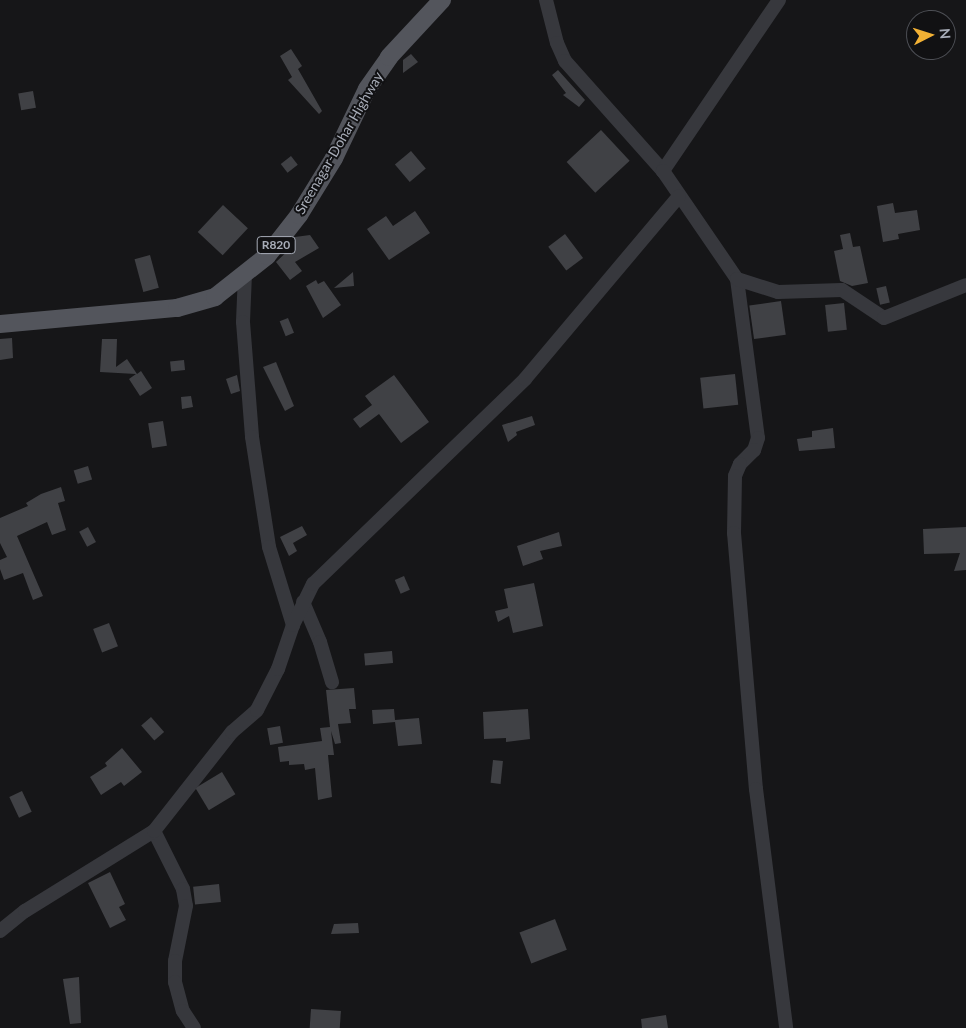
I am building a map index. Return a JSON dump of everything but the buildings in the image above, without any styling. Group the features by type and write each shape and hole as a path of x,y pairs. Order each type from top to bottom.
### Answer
{"main road":[{"name":"Sreenagar-Dohar Highway","path":"0,324 177,308 216,297 267,256 300,215 334,158 367,89 389,56 442,0"}],"street":[{"path":"546,0 557,43 565,61 663,171 736,279 758,438 754,450 740,464 736,476 734,532 756,789 786,1028"},
{"path":"663,171 779,0"},
{"path":"0,931 25,911 154,831 232,732 257,710 278,669 293,625 313,584 374,522 525,379 679,196"},
{"path":"245,274 243,322 252,437 269,547 293,625"},
{"path":"736,279 778,292 842,290 884,318 966,285"},
{"path":"303,602 320,642 332,682"},
{"path":"154,831 183,889 186,906 176,961 175,982 183,1011 194,1028"}]}
